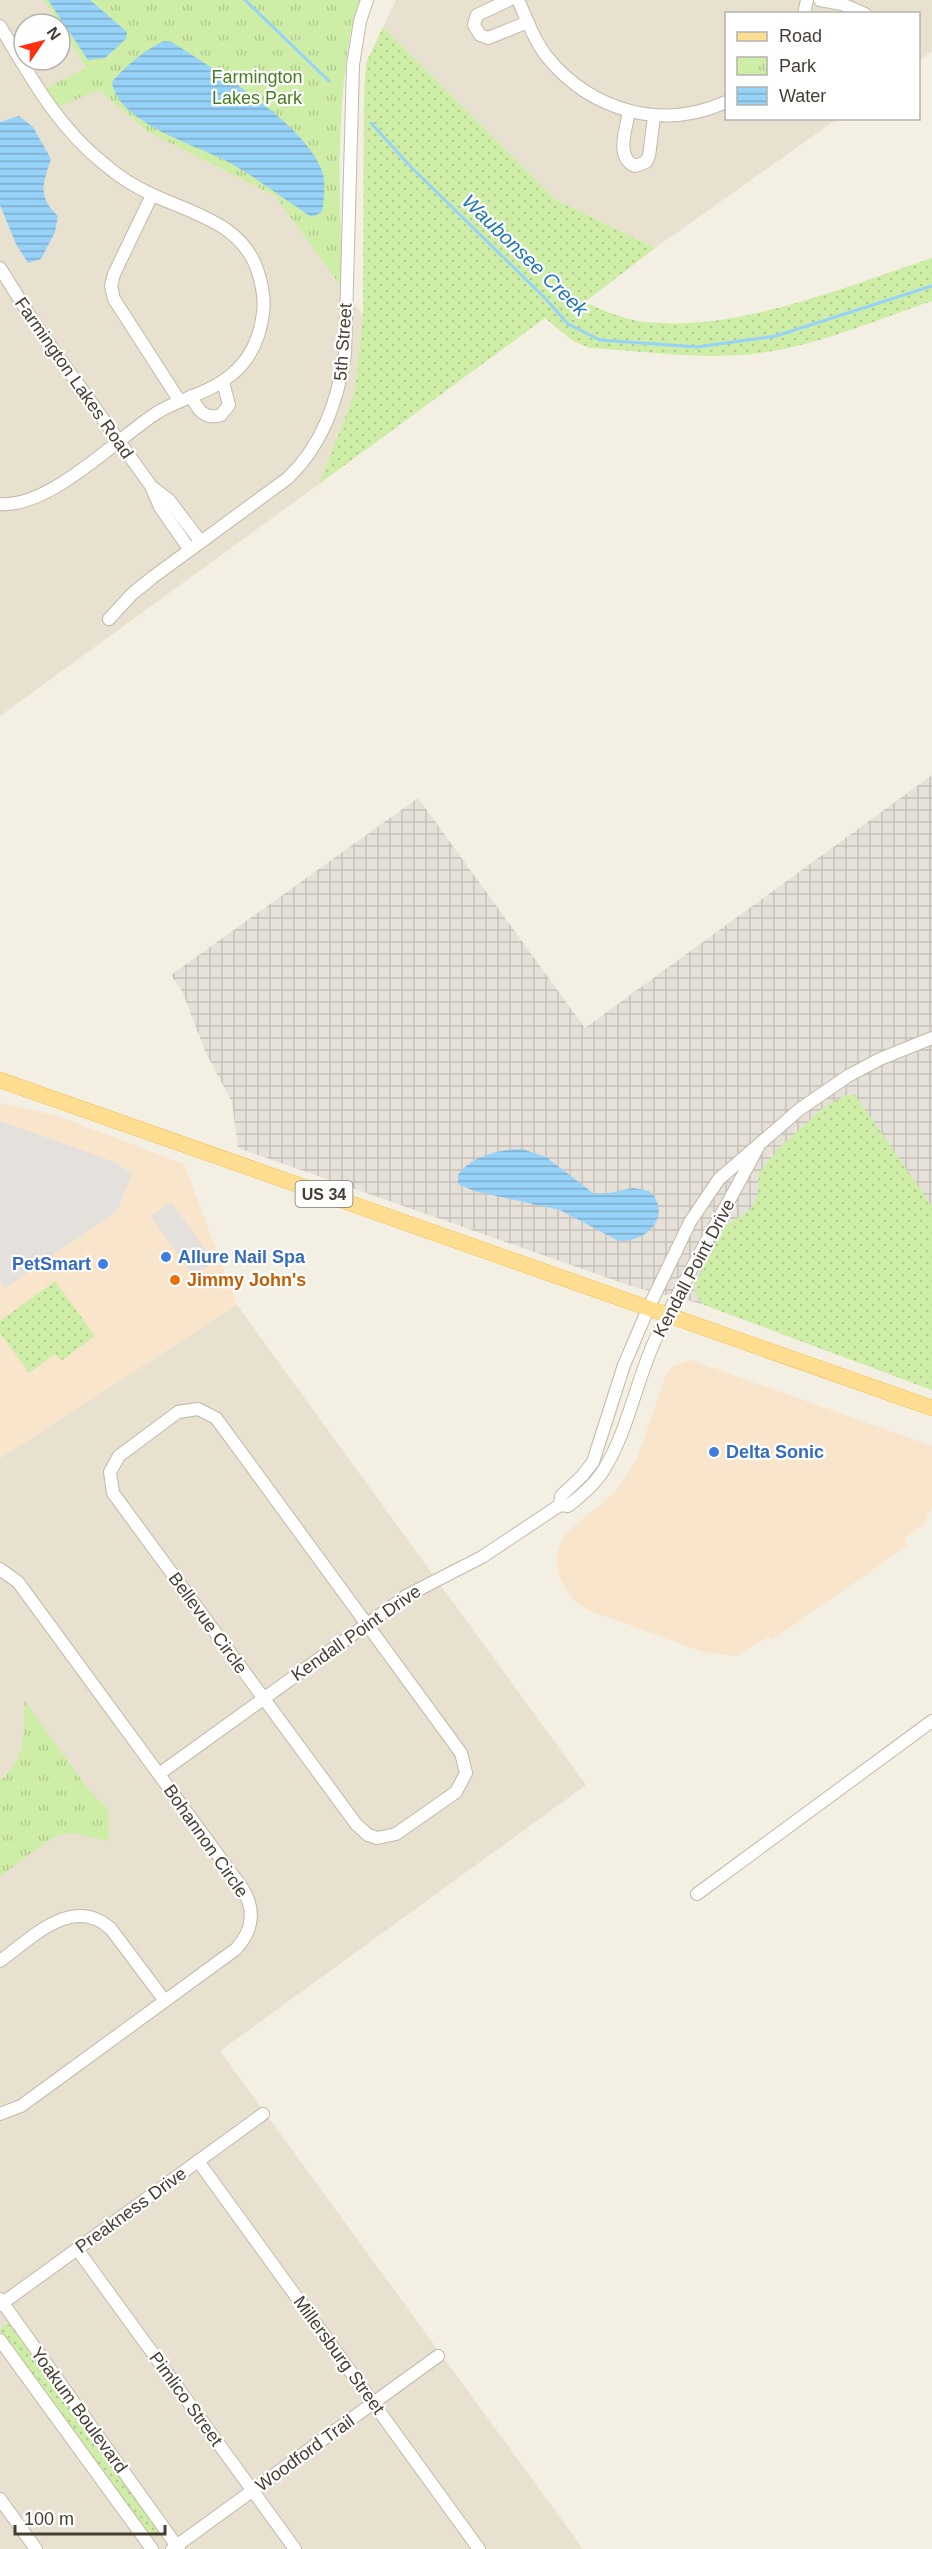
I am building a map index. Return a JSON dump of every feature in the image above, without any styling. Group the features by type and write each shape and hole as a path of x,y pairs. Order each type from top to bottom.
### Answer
{"main road":[{"name":"US 34","path":"0,1080 932,1408"}],"street":[{"name":"5th Street","path":"109,620 132,594 277,487 304,462 325,428 339,393 345,355 353,65 360,21 367,0"},
{"path":"509,0 477,15 474,20 476,30 488,38 528,21"},
{"path":"518,0 540,48 564,75 594,98 628,112 654,117 693,112 725,102"},
{"path":"820,0 842,4 860,12"},
{"path":"0,26 43,97 64,126 117,174 152,195 224,227 244,245 256,267 264,308 259,335 247,359 223,382 185,398 118,441 42,495 17,504 0,504"},
{"path":"628,112 623,149 626,159 635,166 646,162 649,156 654,117"},
{"path":"152,195 114,274 111,286 121,312 185,398 208,417 221,415 229,405 223,382"},
{"name":"Farmington Lakes Road","path":"0,268 35,324 151,486 160,507 190,550"},
{"name":"Farmington Lakes Road","path":"151,486 169,500 201,543"},
{"name":"Kendall Point Drive","path":"560,1505 561,1496 593,1462 624,1365 648,1309 690,1222 719,1179 800,1109 848,1076 880,1059 932,1038"},
{"name":"Kendall Point Drive","path":"159,1774 406,1596 482,1557 560,1505 568,1506 603,1470 630,1407 651,1349 667,1315 758,1147"},
{"name":"Bellevue Circle","path":"198,1409 209,1413 221,1425 367,1624 461,1753 466,1773 456,1792 396,1834 386,1838 368,1835 356,1824 113,1493 110,1486 111,1467 127,1449 178,1412 198,1409"},
{"name":"Bohannon Circle","path":"0,1569 18,1582 159,1774 243,1889 252,1913 248,1932 236,1949 21,2106 0,2114"},
{"path":"697,1894 932,1721"},
{"path":"0,1961 51,1924 70,1915 86,1915 104,1922 111,1929 165,2001"},
{"name":"Preakness Drive","path":"1,2302 263,2114"},
{"name":"Millersburg Street","path":"198,2161 480,2549"},
{"name":"Pimlico Street","path":"77,2249 296,2549"},
{"name":"Yoakum Boulevard","path":"1,2302 176,2548"},
{"name":"Yoakum Boulevard","path":"0,2340 152,2549"},
{"name":"Woodford Trail","path":"176,2548 438,2356"},
{"path":"0,2499 36,2549"}],"shaded area":[{"path":"0,0 44,0 52,12 12,12 12,72 72,72 72,46 99,90 146,131 275,196 363,315 355,393 319,484 0,716"},
{"path":"396,0 932,0 932,51 920,60 920,12 725,12 725,120 836,120 655,248 556,200 383,27"},
{"path":"932,775 932,1390 702,1304 634,1287 238,1148 232,1102 206,1053 182,991 171,975 418,798 585,1028"},
{"path":"0,1103 58,1116 184,1164 237,1305 0,1458"},
{"path":"0,1121 115,1162 132,1174 117,1211 5,1288 0,1281"},
{"path":"171,1202 215,1262 192,1275 151,1216"},
{"path":"237,1305 586,1785 220,2051 583,2549 0,2549 0,1458"},
{"path":"691,1360 932,1446 932,1508 923,1525 904,1539 908,1545 772,1640 769,1636 736,1656 703,1652 585,1609 572,1598 561,1581 557,1567 557,1553 564,1535 613,1494 637,1459 667,1372 673,1366"}],"green space":[{"name":"Farmington Lakes Park","path":"44,0 367,0 360,21 353,21 343,86 340,192 346,293 275,196 146,131 99,90 58,107 46,88 86,68 72,45 72,12 51,12"},
{"path":"383,27 556,200 655,248 585,302 629,319 645,322 681,323 717,320 791,305 932,258 932,301 804,344 760,353 718,356 590,348 573,341 545,318 319,484 355,392 363,315 366,63"},
{"path":"848,1094 855,1095 932,1206 932,1390 702,1304 695,1292 696,1282 725,1226 750,1210 758,1195 759,1173 778,1149 823,1108"},
{"path":"55,1281 95,1336 61,1361 55,1354 29,1373 0,1333 0,1321"},
{"path":"24,1700 88,1789 108,1809 109,1841 72,1833 55,1836 0,1876 0,1781 15,1764 22,1744"},
{"path":"7,2323 13,2327 159,2530 155,2537 147,2535 2,2334 0,2329"}],"water":[{"path":"48,0 90,0 127,32 126,39 105,58 88,60 72,36 72,12 56,12"},
{"path":"164,41 172,42 233,82 278,116 297,135 312,153 322,171 324,197 322,212 312,217 240,169 161,132 128,110 117,97 112,82 136,59"},
{"path":"19,116 33,127 51,159 45,176 44,190 47,203 58,216 55,232 41,259 28,263 16,244 0,205 0,122"},
{"path":"522,1149 546,1157 593,1193 604,1194 633,1188 649,1191 659,1209 653,1226 637,1238 617,1240 560,1210 474,1191 458,1184 458,1175 478,1158 505,1150"}],"waterway":[{"name":"Waubonsee Creek","path":"245,0 329,81"},
{"name":"Waubonsee Creek","path":"371,123 411,167 544,297 568,324 600,340 697,347 776,336 932,286"}],"place":[{"name":"Allure Nail Spa","path":"166,1257"},
{"name":"PetSmart","path":"103,1264"},
{"name":"Jimmy John's","path":"175,1280"},
{"name":"Delta Sonic","path":"714,1452"}]}
